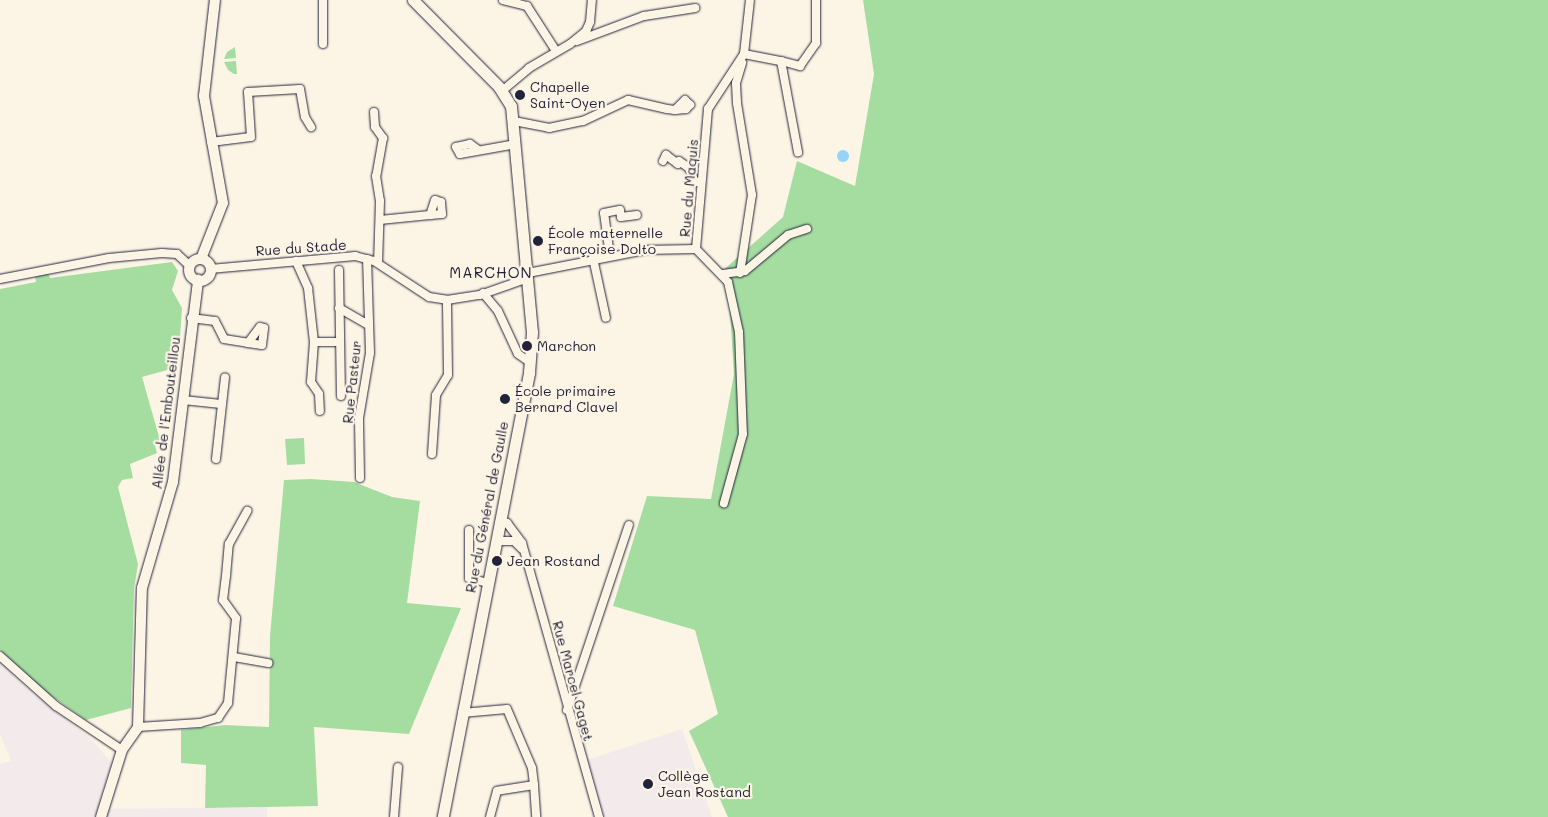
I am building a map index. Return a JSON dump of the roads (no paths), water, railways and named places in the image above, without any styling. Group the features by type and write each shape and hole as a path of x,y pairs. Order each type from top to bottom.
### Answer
{"main road":[{"name":"Rue du Général de Gaulle","path":"413,0 502,91 514,121 532,332 530,362 443,817"}],"street":[{"path":"190,266 201,259 223,203 204,96 215,0"},
{"path":"323,0 323,44"},
{"path":"503,0 527,6 556,51"},
{"path":"570,44 590,22 592,0"},
{"name":"Rue du Maquis","path":"528,276 593,258 645,250 696,249 708,109 744,56 750,0"},
{"path":"740,273 752,195 737,103 736,83 744,56 781,61 800,66 816,43 816,0"},
{"path":"502,91 529,68 570,44 644,16 695,8"},
{"path":"781,61 798,152"},
{"path":"211,142 250,137 248,92 296,87 302,92 305,117 311,127"},
{"path":"514,121 549,128 583,121 628,100 652,108 675,110"},
{"path":"374,112 375,126 383,138 376,176 380,220 378,263"},
{"path":"477,148 516,144"},
{"path":"663,161 666,155 678,164 679,161 689,168 695,182 702,182"},
{"path":"610,256 604,213 620,210 621,217 637,215"},
{"path":"380,220 430,215"},
{"path":"723,274 740,273 788,235 807,229"},
{"path":"696,249 723,274 734,302 743,369 743,434 724,503"},
{"path":"0,278 109,258 162,253 177,254 190,266 190,275 198,280 207,278 210,269 201,259"},
{"name":"Rue du Stade","path":"210,269 355,256 378,263 429,297 446,300 484,294 528,276"},
{"path":"593,258 606,318"},
{"name":"Rue Pasteur","path":"360,478 359,418 370,353 367,259"},
{"path":"296,261 308,288 314,342 311,382 319,394 320,411"},
{"path":"339,270 341,396"},
{"name":"Allée de l'Embouteillou","path":"138,727 142,588 168,506 183,400 191,318 198,280"},
{"path":"484,294 503,320 518,354 530,362"},
{"path":"432,454 436,395 448,375 446,300"},
{"path":"339,308 368,325"},
{"path":"191,318 215,322 224,339 248,343"},
{"path":"314,342 339,342"},
{"path":"216,459 225,377"},
{"path":"183,400 222,404"},
{"path":"101,817 122,750 138,727 179,726 218,718 228,703 234,657 236,618 223,600 229,544 247,511"},
{"name":"Rue Marcel Gaget","path":"500,520 516,533 524,550 567,710 599,817"},
{"path":"567,710 630,525"},
{"path":"469,530 469,578 488,583"},
{"path":"496,541 514,542 524,550"},
{"path":"0,656 56,706 122,750"},
{"path":"234,657 268,663"},
{"path":"462,713 507,709 532,768 536,817"},
{"path":"394,817 398,766"},
{"path":"490,817 497,791 534,785"}],"water":[{"path":"843,150 849,156 843,162 837,156"}],"place":[{"name":"Chapelle Saint-Oyen","path":"520,95"},
{"name":"École maternelle Françoise Dolto","path":"538,241"},
{"name":"Marchon","path":"527,346"},
{"name":"École primaire Bernard Clavel","path":"505,399"},
{"name":"Jean Rostand","path":"497,561"},
{"name":"Collège Jean Rostand","path":"648,784"}],"district":[{"name":"MARCHON","path":"491,273"}]}
